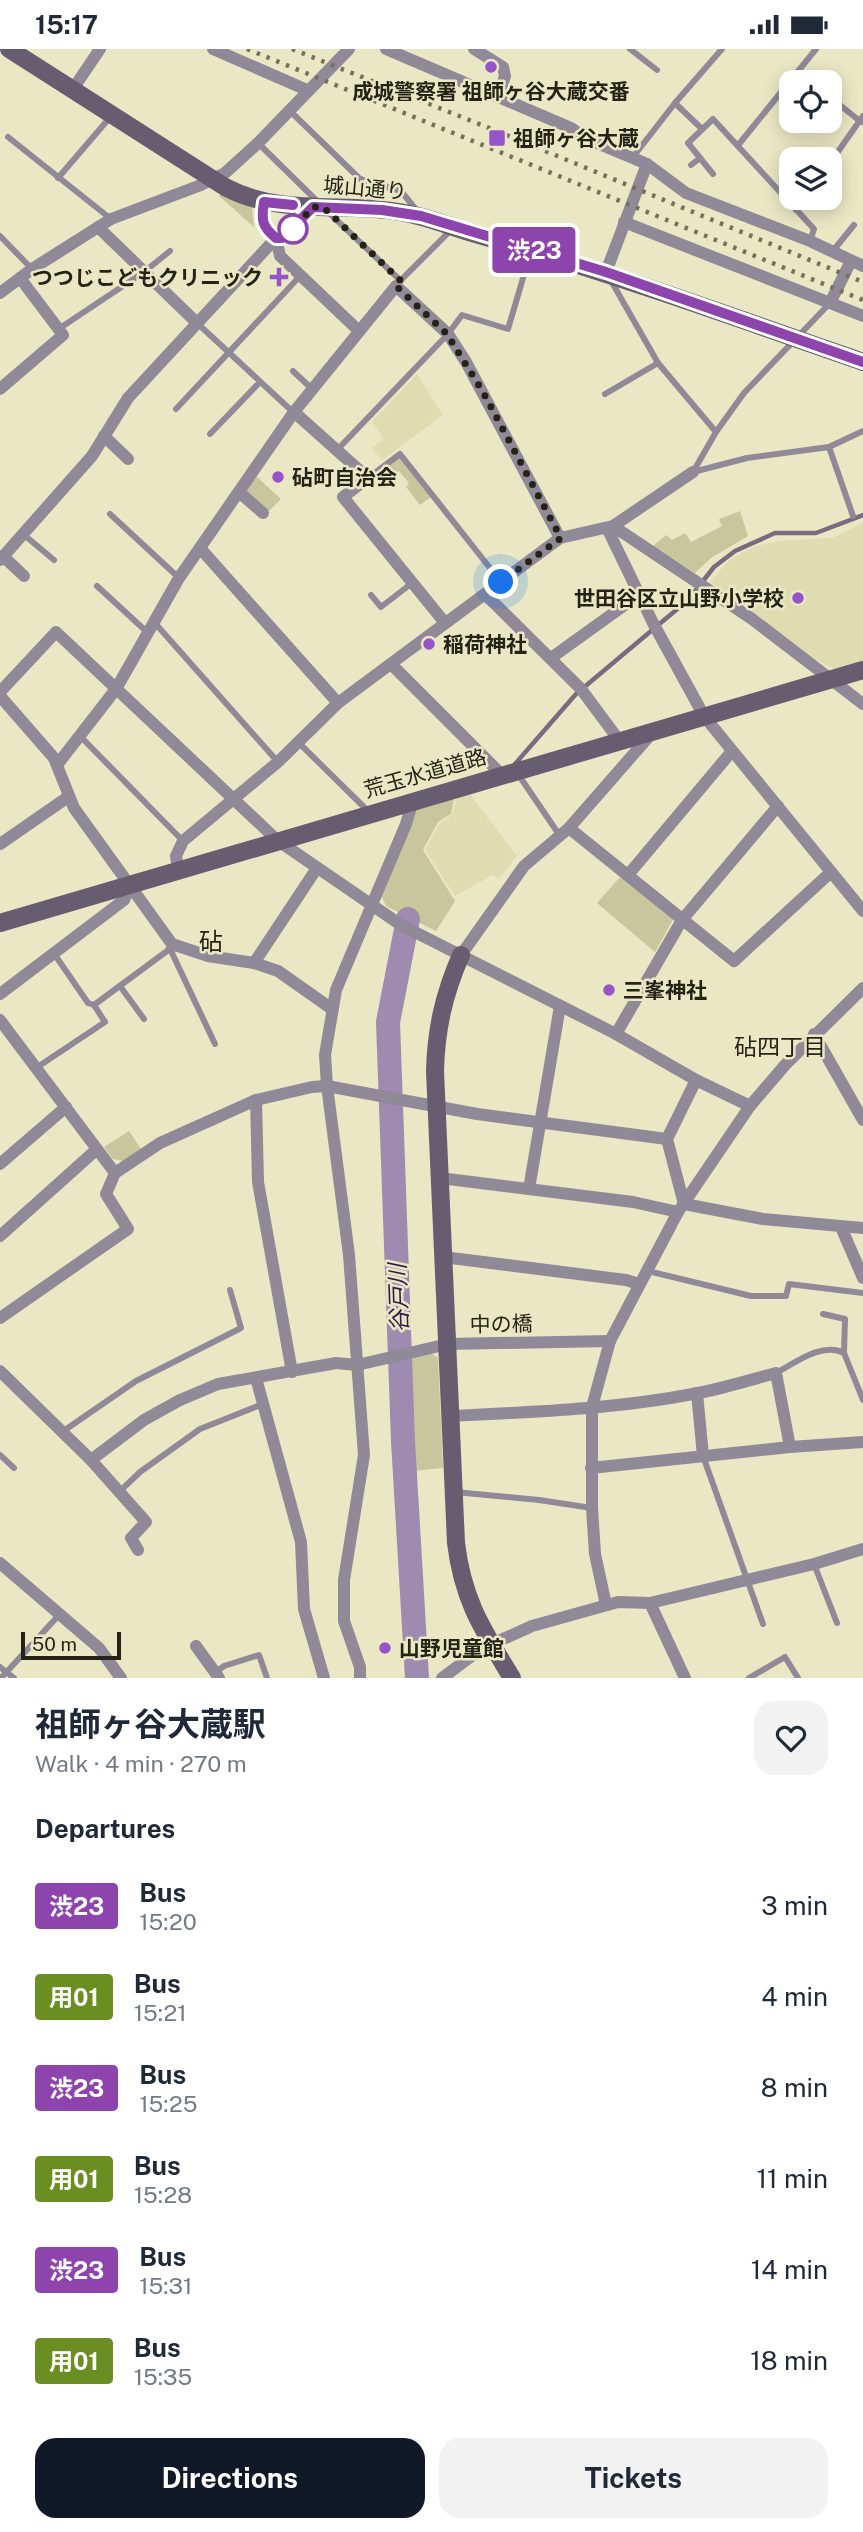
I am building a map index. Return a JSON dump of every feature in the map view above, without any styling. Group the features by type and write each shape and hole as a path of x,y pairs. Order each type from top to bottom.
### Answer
{"street":[{"name":"城山通り","path":"9,49 237,193 264,202 382,210 421,216 606,272 863,362"},
{"path":"73,89 100,49"},
{"path":"213,49 307,90"},
{"path":"0,293 32,269 111,219 214,180 258,143 349,49"},
{"path":"386,49 633,157 686,193 810,241 857,263 830,303"},
{"path":"474,49 503,67 505,76 498,97"},
{"path":"606,272 647,165"},
{"path":"264,202 262,222 276,238 280,256 358,330"},
{"path":"24,576 2,558 92,456 128,398 276,238 287,234 318,207"},
{"path":"624,222 863,316"},
{"path":"98,226 197,323"},
{"path":"0,389 63,335 20,278"},
{"path":"57,765 116,689 179,578 294,412 398,283 447,334 477,382 561,538"},
{"path":"294,412 368,478 343,497 445,623"},
{"path":"104,436 128,459"},
{"path":"178,869 176,856 183,841 278,762 338,703 561,538 610,527 693,472"},
{"path":"239,492 263,513"},
{"path":"610,527 701,583 863,704"},
{"path":"610,527 656,628 704,716 863,911"},
{"path":"200,548 338,703"},
{"path":"485,594 584,692 621,743"},
{"path":"551,658 640,594"},
{"path":"331,1009 278,971 254,963 208,956 172,944 68,797 57,765 0,694 56,632 277,841 405,927 616,1034 696,1080 750,1106"},
{"path":"391,664 509,773"},
{"name":"荒玉水道道路","path":"0,923 863,670"},
{"path":"512,1678 470,1605 463,1587 456,1543 436,1107 437,1029 448,986 461,955 524,866 564,832 652,733"},
{"path":"628,875 732,751"},
{"path":"0,844 68,797"},
{"path":"360,1678 360,1667 344,1621 344,1580 364,1455 349,1255 325,1055 336,990 406,824 413,801"},
{"path":"616,1034 682,920 778,806"},
{"path":"564,832 628,875 734,961 831,872"},
{"path":"254,963 317,868"},
{"path":"0,994 55,955 124,900 131,884"},
{"path":"606,1605 595,1554 591,1468 592,1407 610,1341 681,1208 750,1106 814,1034 863,988"},
{"path":"529,1189 560,1006"},
{"path":"0,1020 115,1173"},
{"path":"814,1034 863,1120"},
{"path":"681,1208 667,1139 696,1080"},
{"path":"0,1318 128,1229 106,1194 115,1173 160,1143 257,1100 327,1086 436,1107 667,1139"},
{"path":"257,1100 258,1182 292,1372"},
{"path":"0,1164 66,1107"},
{"path":"0,1235 96,1150"},
{"path":"440,1178 763,1219 863,1228"},
{"path":"841,1227 863,1278"},
{"path":"443,1257 626,1280 639,1284"},
{"name":"中の橋","path":"91,1460 145,1420 180,1400 218,1384 336,1363 358,1364 448,1344 610,1341"},
{"path":"0,1371 91,1460 146,1523 131,1538 138,1550"},
{"path":"450,1416 592,1407 698,1393 776,1373 790,1447"},
{"path":"256,1378 300,1542 304,1609 324,1678"},
{"path":"698,1393 703,1456"},
{"path":"591,1468 863,1442"},
{"path":"450,1676 492,1644 533,1626 618,1602 650,1604 814,1564 863,1549"},
{"path":"0,1563 61,1613 99,1649 121,1678"},
{"path":"650,1604 685,1678"},
{"path":"196,1646 217,1675"}],"lane":[{"path":"630,49 657,70"},
{"path":"633,157 722,49"},
{"path":"799,70 816,49"},
{"path":"739,144 779,94"},
{"path":"675,103 702,129"},
{"path":"842,106 862,120 842,147"},
{"path":"289,110 360,179 401,191 421,216"},
{"path":"58,178 113,114"},
{"path":"713,174 688,143 713,119 739,144 779,190"},
{"path":"8,137 111,219"},
{"path":"258,143 318,207 398,283 453,227"},
{"path":"691,165 700,158"},
{"path":"796,210 814,229 810,241"},
{"path":"832,252 854,225"},
{"path":"0,236 32,269"},
{"path":"338,450 462,315 508,329 532,250"},
{"path":"60,328 144,272 170,251"},
{"path":"606,272 658,363 716,432"},
{"path":"176,409 301,275"},
{"path":"693,472 716,432 744,393 830,303"},
{"path":"197,323 294,412"},
{"path":"606,394 658,363"},
{"path":"293,370 312,389"},
{"path":"210,434 260,382"},
{"path":"693,472 747,458 829,447 863,431"},
{"path":"829,447 853,516"},
{"path":"368,478 400,454 501,582"},
{"path":"110,514 179,578"},
{"path":"23,534 54,560"},
{"path":"371,595 382,607 413,582"},
{"path":"97,586 150,626 278,762"},
{"path":"80,736 183,841"},
{"path":"298,742 370,813"},
{"path":"509,773 564,832"},
{"path":"94,1005 167,951 172,944"},
{"path":"172,944 172,953 215,1044"},
{"path":"36,1068 105,1022 94,1005 88,1003 55,955"},
{"path":"120,986 144,1020"},
{"path":"646,1271 751,1296 786,1296 789,1285 863,1293"},
{"path":"62,1432 136,1381 241,1328 230,1290"},
{"path":"823,1314 845,1319 844,1353 863,1401"},
{"path":"776,1373 828,1349 835,1348 844,1353"},
{"path":"119,1492 141,1472 200,1429 263,1403"},
{"path":"0,1455 14,1468"},
{"path":"703,1456 763,1624"},
{"path":"453,1492 592,1508"},
{"path":"814,1564 837,1623"},
{"path":"1,1678 3,1669 61,1613"},
{"path":"217,1675 224,1666 260,1655 267,1678"},
{"path":"749,1678 785,1657 798,1678"},
{"path":"3,1669 14,1678"}],"shaded area":[{"path":"220,194 252,207 254,227 219,196"},
{"path":"417,374 443,415 382,460 372,448 384,438 372,422"},
{"path":"399,456 431,497 420,505 406,487 409,483 399,471 387,481 378,472"},
{"path":"255,475 281,499 269,511 247,492 247,484"},
{"path":"740,511 748,536 711,558 695,573 653,546 666,535 672,540 685,533 691,542 722,526 719,519"},
{"name":"世田谷区立山野小学校","path":"863,523 863,662 837,670 807,656 710,582 728,561 753,547 778,541 832,538"},
{"path":"469,793 517,856 499,879 493,875 455,896 425,850 440,823 453,814 457,796"},
{"path":"454,798 451,814 438,822 423,850 455,901 436,931 386,906 382,897 415,812 419,808"},
{"path":"622,875 674,918 655,952 597,903"},
{"path":"129,1131 141,1149 123,1161 113,1159 104,1147"},
{"path":"431,1353 438,1358 443,1468 413,1471 406,1359"}],"waterway":[{"path":"515,764 576,694 688,600 714,567 735,551 775,533 816,533 863,515"},
{"name":"谷戸川","path":"408,919 388,1022 403,1441 417,1678"}],"railway":[{"path":"247,49 863,300"},
{"path":"292,49 863,282"}],"bus line":[{"name":"渋23","path":"293,205 264,202 262,222 267,231 276,238 282,238 291,231 313,207 407,213 606,272 863,362"}],"place":[{"name":"成城警察署 祖師ヶ谷大蔵交番","path":"491,67"},
{"name":"祖師ヶ谷大蔵","path":"497,138"},
{"name":"つつじこどもクリニック","path":"279,277"},
{"name":"砧町自治会","path":"278,477"},
{"name":"世田谷区立山野小学校","path":"798,598"},
{"name":"稲荷神社","path":"429,644"},
{"name":"三峯神社","path":"609,990"},
{"name":"山野児童館","path":"385,1648"}],"district":[{"name":"砧","path":"211,941"},
{"name":"砧四丁目","path":"780,1046"}],"route":[{"path":"293,229 291,231 313,207 323,207 401,281 396,286 447,334 466,362 561,538 501,582"}]}
